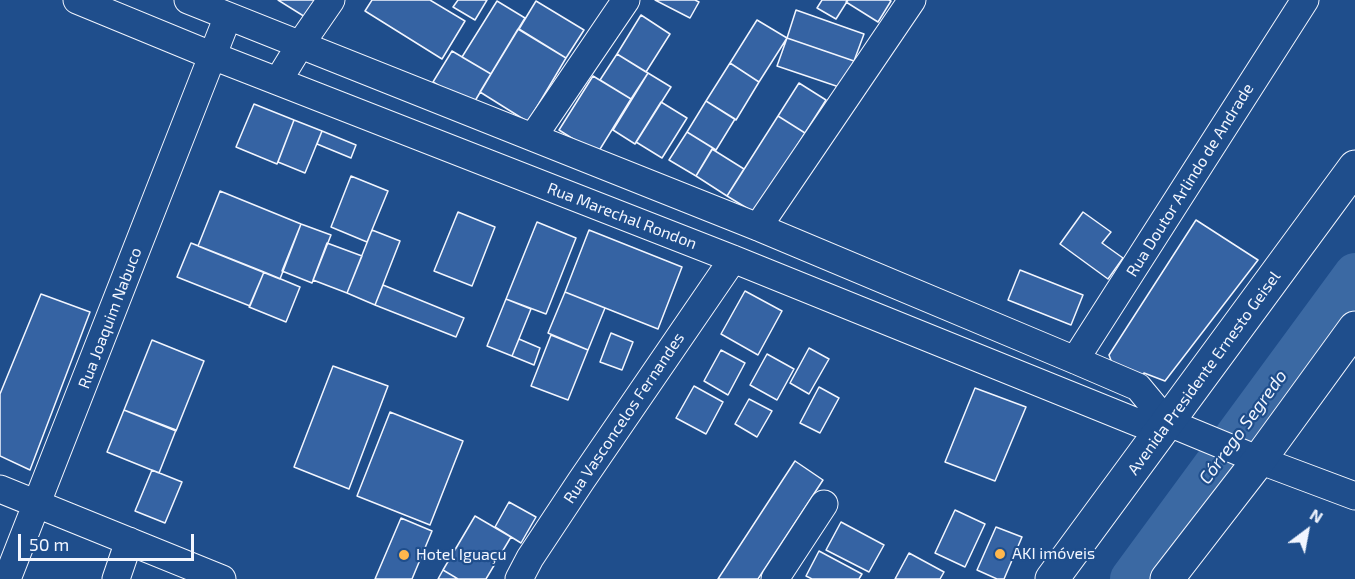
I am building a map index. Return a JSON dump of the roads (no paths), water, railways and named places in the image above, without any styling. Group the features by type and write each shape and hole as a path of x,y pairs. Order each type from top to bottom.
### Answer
{"main road":[{"name":"Avenida Presidente Ernesto Geisel","path":"1052,579 1173,425 1355,167"},
{"path":"1167,579 1248,456 1355,328"}],"street":[{"name":"Rua Marechal Rondon","path":"77,0 213,56 733,259 1139,423 1173,425 1355,496"},
{"name":"Rua Marechal Rondon","path":"188,0 758,227 1138,387 1173,425"},
{"path":"278,81 331,0"},
{"path":"533,137 626,0"},
{"path":"758,227 912,0"},
{"name":"Rua Doutor Arlindo de Andrade","path":"1075,360 1305,0"},
{"name":"Rua Joaquim Nabuco","path":"7,579 228,16"},
{"name":"Rua Vasconcelos Fernandes","path":"519,579 530,558 581,481 733,259"},
{"path":"0,489 222,579"},
{"path":"775,579 824,504"},
{"path":"116,579 129,542"}],"waterway":[{"name":"Córrego Segredo","path":"1131,579 1355,274"}],"place":[{"name":"AKI imóveis","path":"1000,554"},
{"name":"Hotel Iguaçu","path":"404,555"}]}
